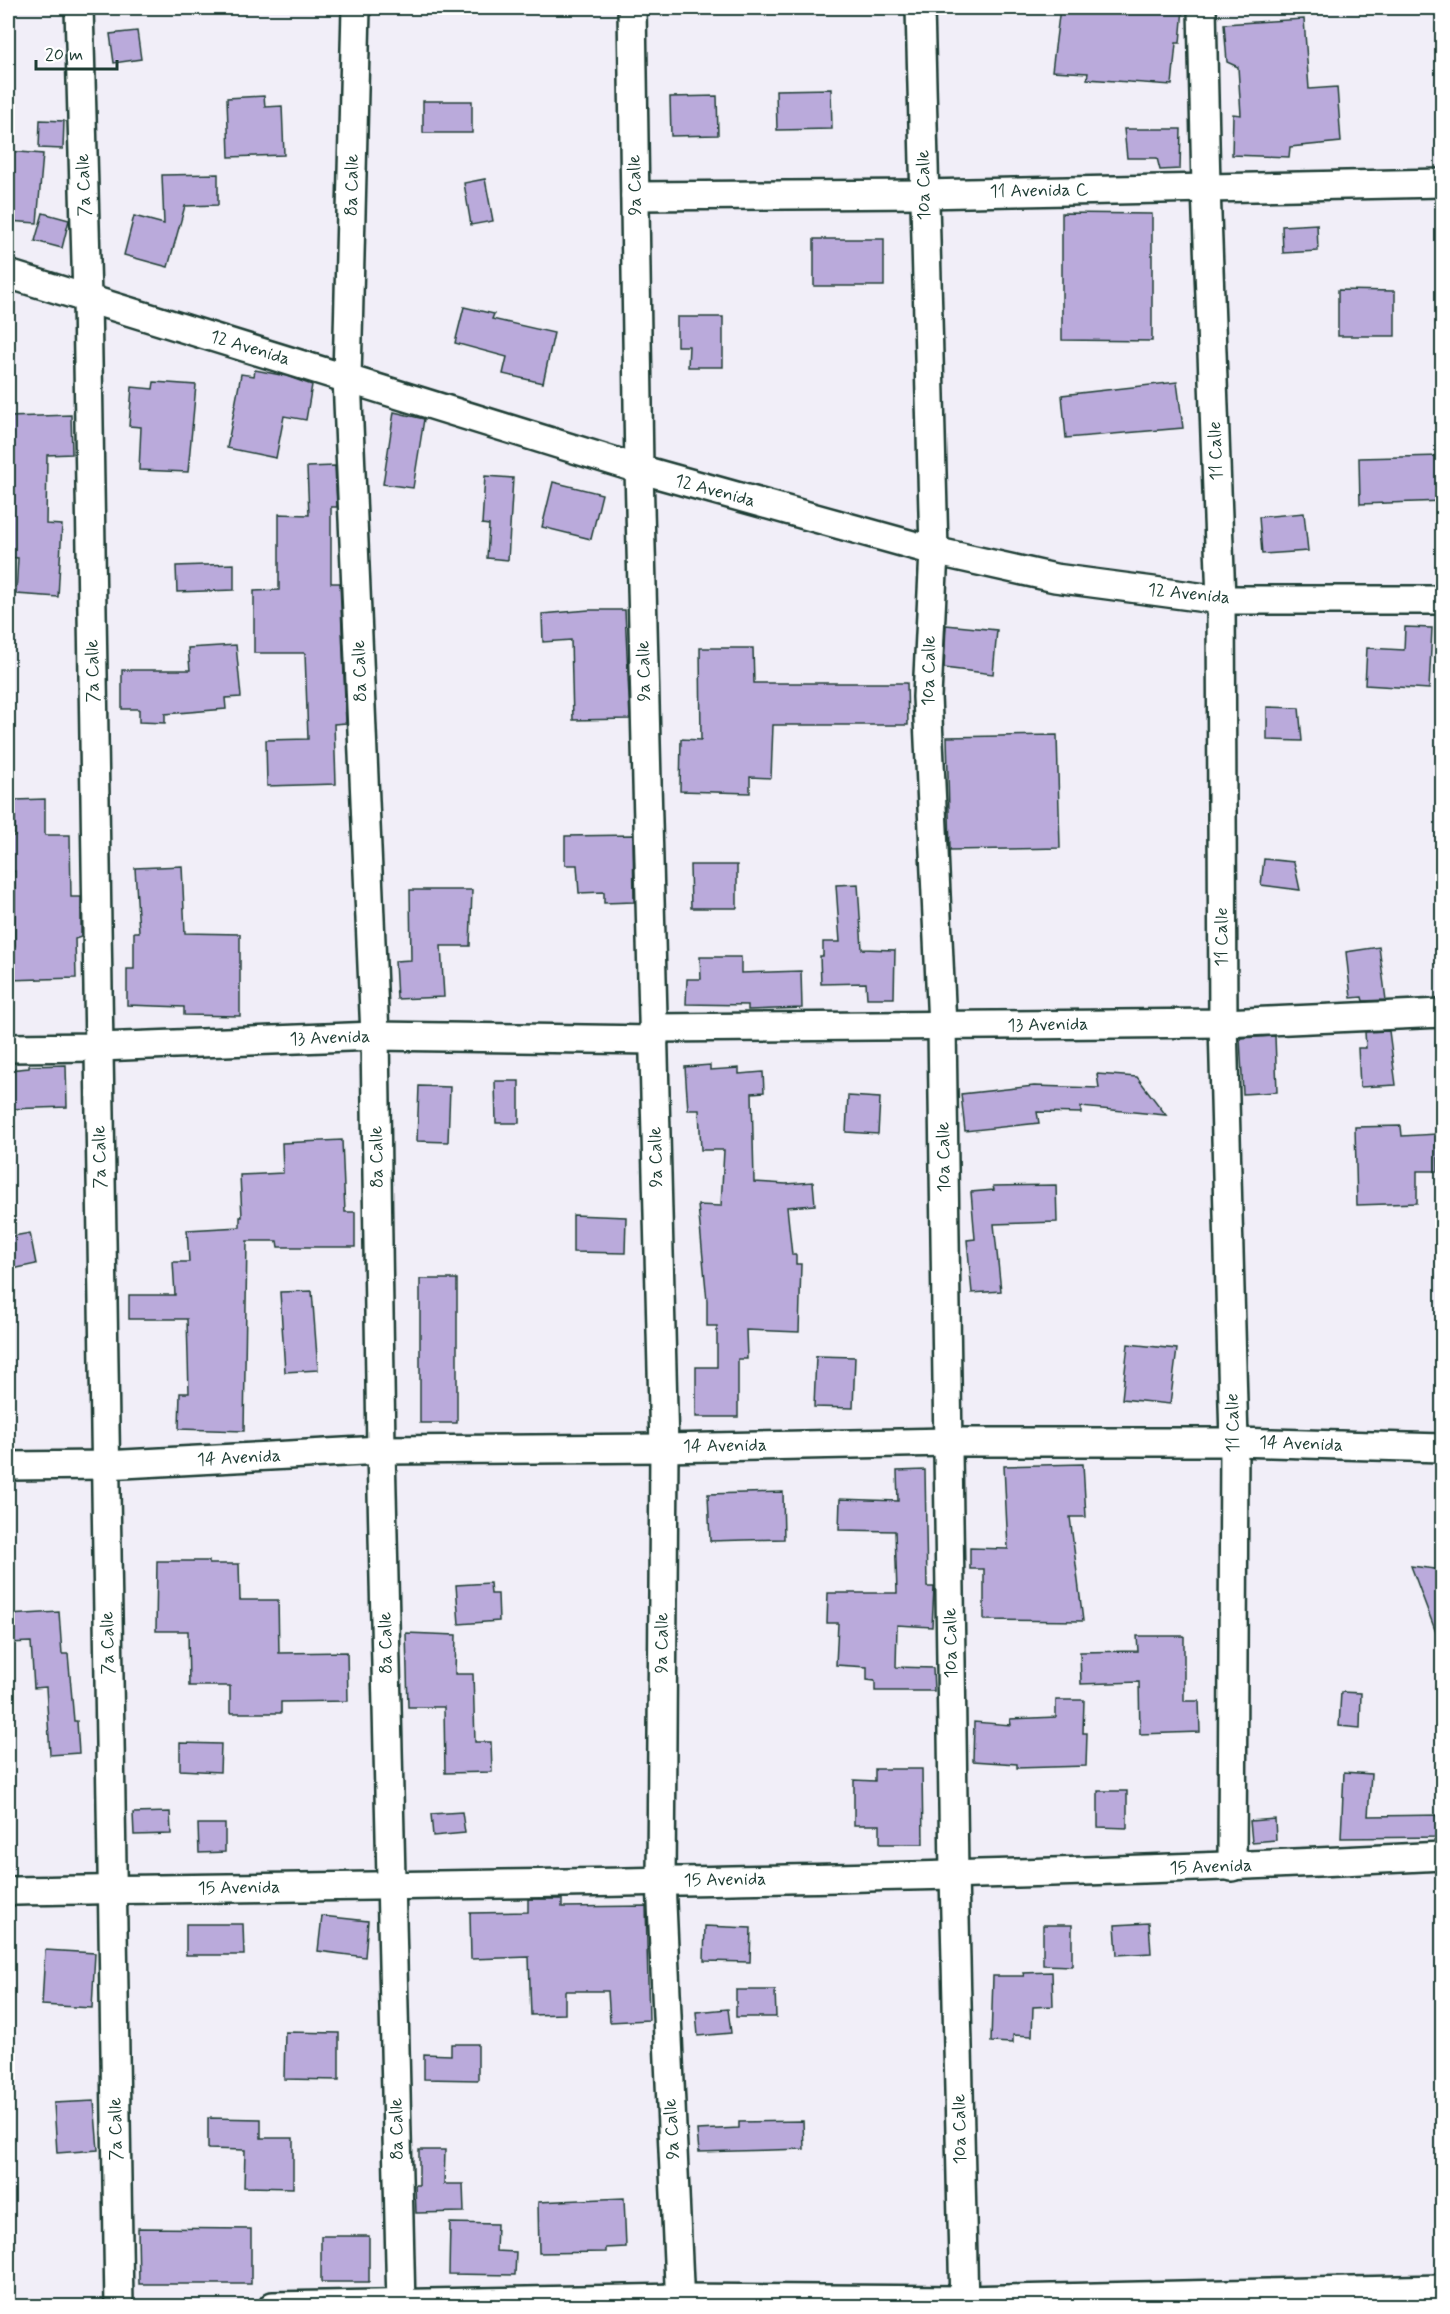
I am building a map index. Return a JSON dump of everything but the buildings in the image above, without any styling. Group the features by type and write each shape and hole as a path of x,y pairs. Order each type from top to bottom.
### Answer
{"street":[{"name":"7a Calle","path":"79,8 87,298 119,2307"},
{"name":"8a Calle","path":"356,8 347,378 375,1036 381,1450 401,2305"},
{"name":"9a Calle","path":"632,8 639,469 663,1448 661,1881 680,2302"},
{"name":"10a Calle","path":"920,8 933,551 927,697 942,1026 954,1874 964,2303"},
{"name":"11 Calle","path":"1202,8 1221,600 1223,1023 1234,1442 1232,1867"},
{"name":"11 Avenida C","path":"635,196 924,194 1443,183"},
{"name":"12 Avenida","path":"8,274 639,469 933,551 1055,578 1221,600 1443,600"},
{"name":"13 Avenida","path":"8,1048 99,1047 375,1036 653,1034 942,1026 1223,1023 1443,1013"},
{"name":"14 Avenida","path":"8,1466 105,1465 381,1450 663,1448 948,1442 1234,1442 1443,1448"},
{"name":"15 Avenida","path":"8,1892 954,1874 1232,1867 1443,1856"},
{"path":"273,2307 680,2302 964,2303 1235,2300 1443,2289"}]}
